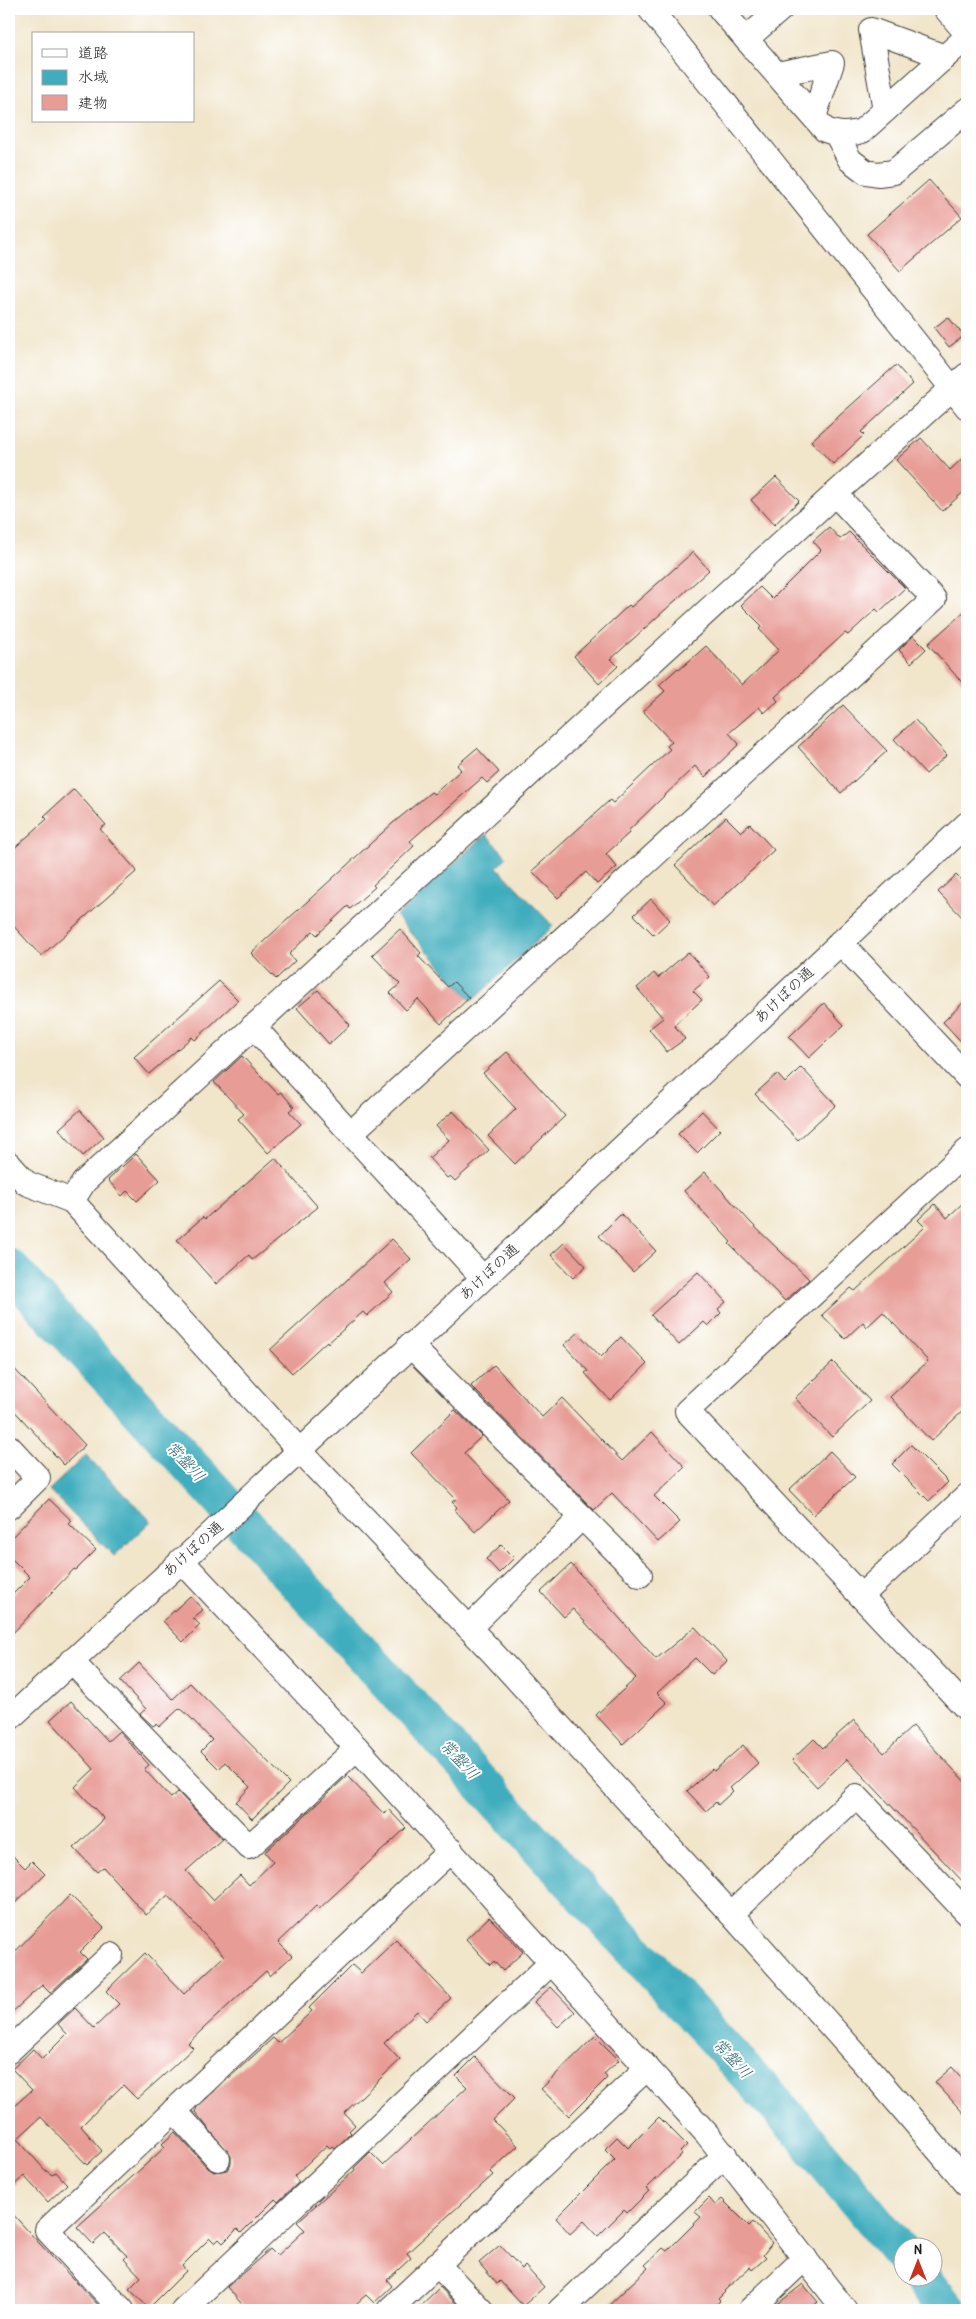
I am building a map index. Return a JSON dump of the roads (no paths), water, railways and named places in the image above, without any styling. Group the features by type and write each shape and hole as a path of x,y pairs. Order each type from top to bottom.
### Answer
{"street":[{"path":"650,9 960,382 967,407"},
{"path":"720,9 825,130 837,134 850,134 862,130 967,35 946,9"},
{"path":"746,39 774,11"},
{"path":"885,110 872,30 944,57"},
{"path":"776,74 832,63 814,117"},
{"path":"837,134 850,160 866,172 878,174 894,172 967,110"},
{"path":"72,1201 84,1182 253,1026 960,382"},
{"path":"350,1133 934,599 835,494"},
{"name":"あけぼの通","path":"9,1719 189,1553 967,824"},
{"path":"840,942 967,1077"},
{"path":"253,1026 483,1278"},
{"path":"967,1151 687,1411 967,1709"},
{"path":"9,1164 26,1183 72,1201 299,1450 469,1628 731,1914 877,2078 967,2184"},
{"path":"410,1345 640,1575"},
{"path":"9,1447 38,1478 9,1507"},
{"path":"861,1596 967,1496"},
{"path":"469,1628 582,1517"},
{"path":"189,1553 357,1748 725,2155 846,2310"},
{"path":"71,1662 249,1847 357,1748"},
{"path":"731,1914 856,1796 967,1913"},
{"path":"122,2310 47,2230 450,1850"},
{"path":"9,2051 111,1955"},
{"path":"183,2310 552,1962"},
{"path":"389,2310 647,2068"},
{"path":"174,2110 218,2158"},
{"path":"560,2310 725,2155"},
{"path":"750,2310 805,2258"},
{"path":"437,2264 481,2310"}],"water":[{"path":"486,834 507,857 497,867 553,926 472,1001 396,916"},
{"path":"86,1455 151,1521 114,1556 49,1490"}],"waterway":[{"name":"常盤川","path":"9,1268 799,2130 894,2245"},
{"name":"常盤川","path":"928,2286 947,2310"}]}
